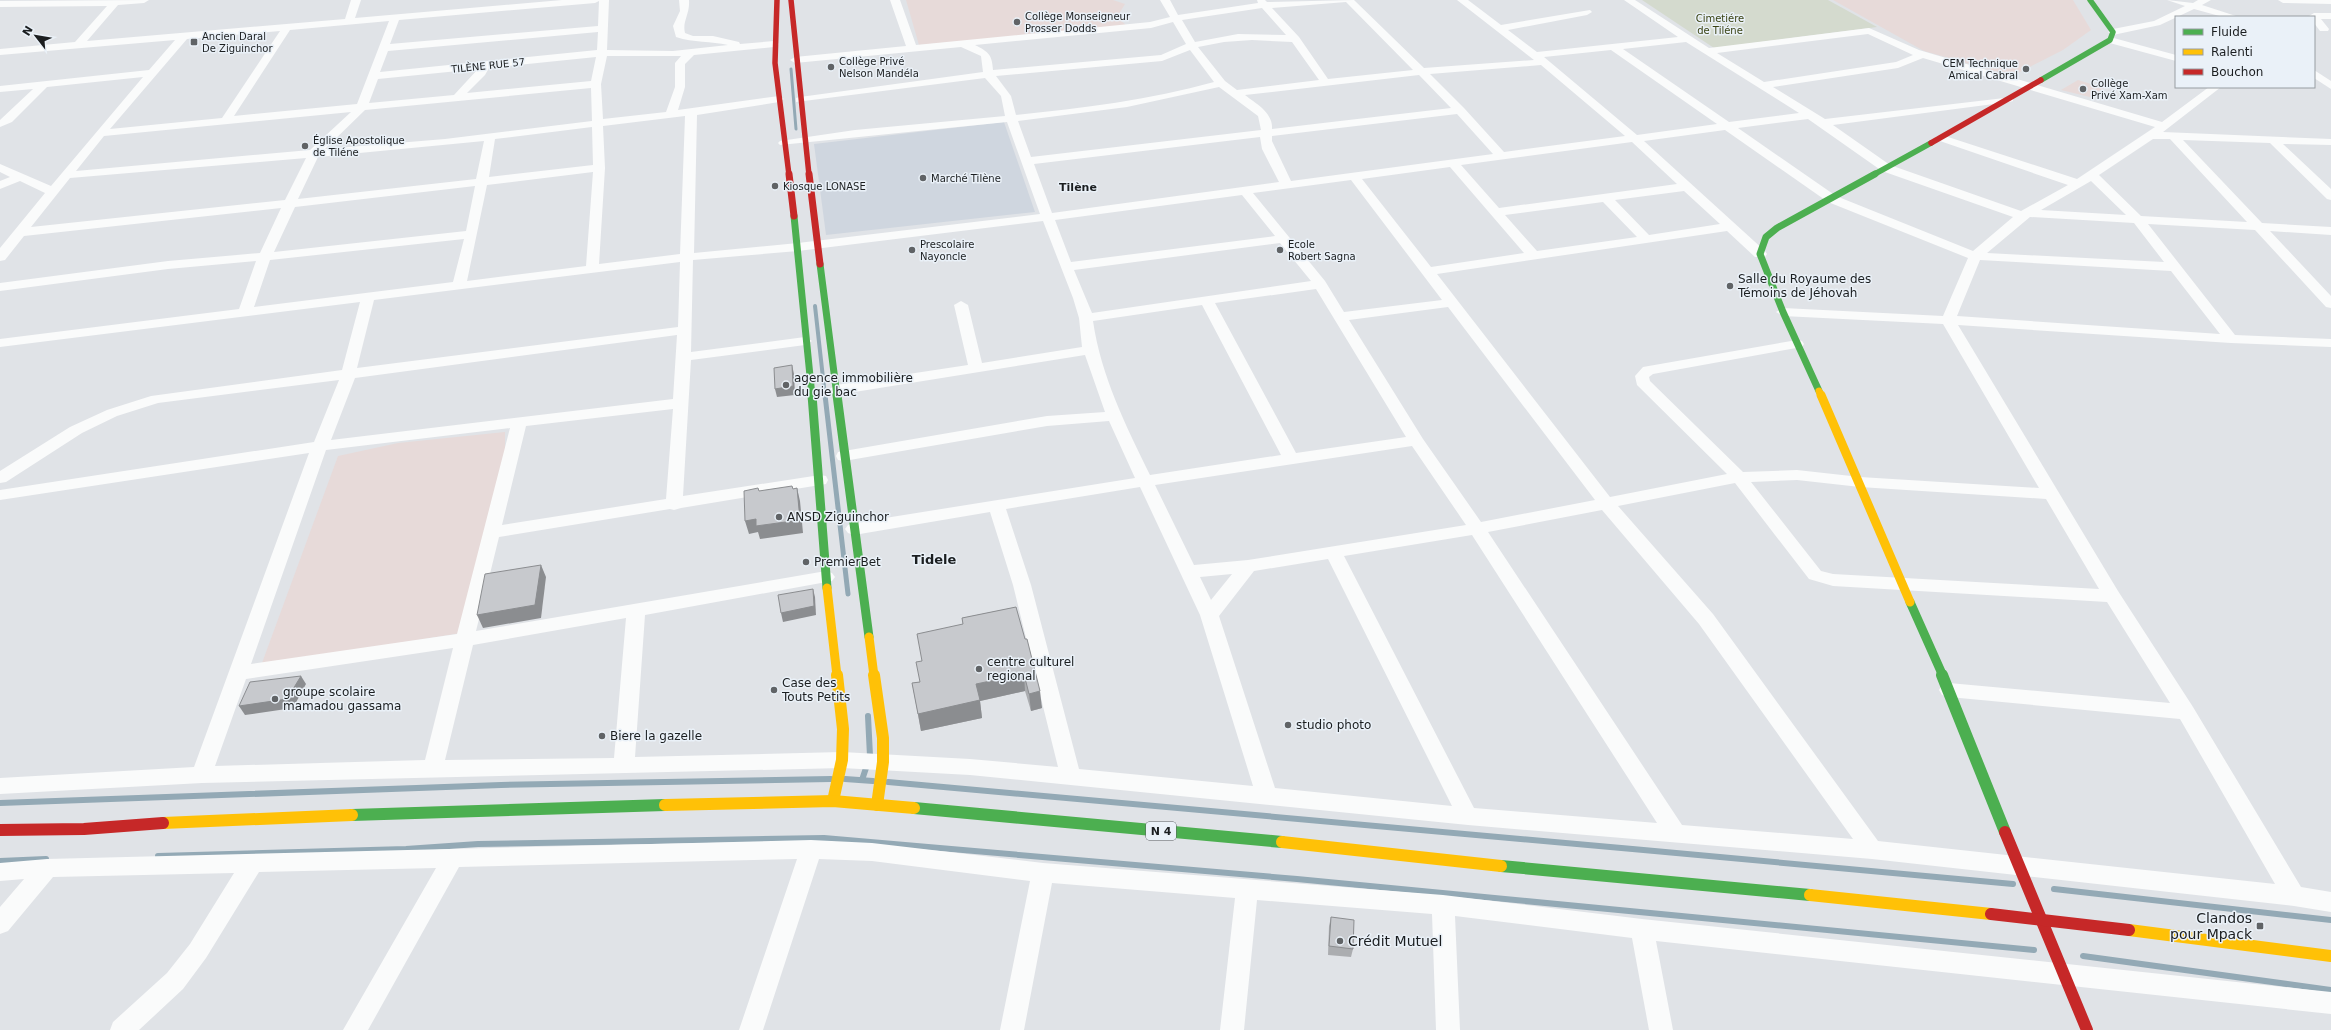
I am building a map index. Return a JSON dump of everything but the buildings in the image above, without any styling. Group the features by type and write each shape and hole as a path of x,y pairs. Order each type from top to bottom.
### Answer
{"main road":[{"path":"777,0 774,44 784,143 798,247 805,341 820,480 826,577 843,729 841,766 833,802"},
{"path":"791,0 795,60 844,456 882,730 882,769 877,805"},
{"path":"2087,1030 2018,865 1949,690 1902,585 1860,482 1783,312 1760,254 1766,237 1777,228 1941,138 2112,36 2090,0"},
{"name":"N 4","path":"0,830 84,829 169,823 503,809 833,802 1294,843 1540,870 1822,896 2040,919 2331,956"}],"street":[{"path":"4,4 144,0"},
{"path":"349,21 356,0"},
{"path":"0,52 538,3 595,0"},
{"path":"592,269 599,168 596,84 602,54 604,0"},
{"path":"684,0 685,11 678,26 680,35 692,39 713,39 746,47"},
{"path":"895,0 912,48"},
{"path":"1165,0 1192,46 1221,83 1263,114 1268,124 1266,141 1268,149 1287,185"},
{"path":"795,60 1151,25 1176,18 1263,3 1344,0"},
{"path":"1349,0 1460,110 1501,156"},
{"path":"1462,0 1539,59 1634,138 1728,227 1760,254"},
{"path":"1629,0 1688,39 1823,123 1886,168 2024,214 2331,231"},
{"path":"2172,0 2230,16"},
{"path":"2112,36 2157,23 2206,0"},
{"path":"2283,0 2331,1"},
{"path":"78,45 116,1"},
{"path":"1263,3 1285,26 1325,82"},
{"path":"1500,28 1587,12"},
{"path":"2315,16 2331,16"},
{"path":"245,312 265,256 314,153 362,107 395,17"},
{"path":"2315,18 2323,31"},
{"path":"1268,35 1285,26"},
{"path":"225,121 287,27"},
{"path":"384,48 604,28"},
{"path":"1707,51 1864,31 1873,33 1923,54 2030,85 2168,130 2272,140 2331,142"},
{"path":"800,100 988,74 1162,58 1192,46 1225,38 1268,35 1295,39"},
{"path":"1,255 100,133 185,36"},
{"path":"2112,36 2175,58"},
{"path":"1236,93 1539,59 1612,46 1688,39"},
{"path":"961,43 985,54 987,58 988,74 1006,96 1011,119 1066,267 1080,298 1086,318 1090,350 1114,416 1146,481 1187,572 1209,615 1266,796"},
{"name":"TILÈNE RUE 57","path":"374,76 602,54 657,55 774,44"},
{"path":"1612,46 1832,199 1975,256 2175,267"},
{"path":"671,114 680,87 680,63 690,53"},
{"path":"1764,85 1898,65 1923,54"},
{"path":"458,97 482,74 486,65"},
{"path":"0,89 154,73"},
{"path":"2315,74 2331,86"},
{"path":"784,143 1011,119 1141,103 1173,97 1221,83"},
{"path":"0,124 8,120 44,84"},
{"path":"100,133 596,84"},
{"path":"1948,320 1975,256 2024,214 2078,184 2151,135 2168,130 2215,88"},
{"path":"66,175 490,137 690,112 779,99"},
{"path":"1823,123 2008,99"},
{"path":"1027,161 1267,131 1460,110"},
{"path":"674,505 684,357 688,257 690,112"},
{"path":"0,343 688,257 798,247 1048,217 1246,192 1453,162 1810,115"},
{"path":"2168,130 2331,304"},
{"path":"459,286 472,234 483,181 486,150 490,137"},
{"path":"1941,138 2078,184"},
{"path":"2272,140 2331,196"},
{"path":"1453,162 1533,255"},
{"path":"0,168 52,191"},
{"path":"21,232 290,204 599,168"},
{"path":"2092,175 2138,220 2230,339"},
{"path":"1354,176 1449,303 1605,502 1706,619 1872,850"},
{"path":"0,185 21,178"},
{"path":"1496,212 1685,187"},
{"path":"1246,192 1320,284 1416,440 1477,529 1676,834"},
{"path":"1606,198 1647,240"},
{"path":"1426,272 1728,227"},
{"path":"0,287 161,266 472,234"},
{"path":"1066,267 1283,239"},
{"path":"1086,318 1320,284"},
{"path":"202,776 315,458 344,390 368,297"},
{"path":"1207,301 1257,392 1291,460"},
{"path":"1340,317 1449,303"},
{"path":"961,305 976,369"},
{"path":"1783,312 1948,320 2230,339 2331,342"},
{"path":"1948,320 2112,596 2186,712 2294,896"},
{"path":"0,478 76,430 112,413 156,399 684,330"},
{"path":"684,357 805,341"},
{"path":"1797,344 1648,370 1642,376 1642,382 1739,477 1815,575 1833,580 1902,585 2112,596"},
{"path":"836,390 1090,350"},
{"path":"0,495 321,446 681,403"},
{"path":"844,456 1046,421 1114,416"},
{"path":"433,768 464,640 493,532 518,423"},
{"path":"854,529 997,507 1146,481 1416,440"},
{"path":"1187,572 1248,566 1477,529 1605,502 1739,477 1797,475 1860,482 2052,494"},
{"path":"493,532 674,505 820,480"},
{"path":"997,507 1022,585 1071,777"},
{"path":"1333,552 1468,816"},
{"path":"1209,615 1248,566"},
{"path":"239,672 464,640 826,577"},
{"path":"624,766 636,610"},
{"path":"1949,690 2186,712"},
{"path":"0,786 202,776 433,768 841,766 882,769 970,767 1468,816 1872,850 2294,896 2331,902"},
{"path":"751,1030 811,849"},
{"path":"0,872 47,868 811,849 872,852 1043,873 1247,888 1443,905 1642,929 2331,1003"},
{"path":"355,1030 453,858"},
{"path":"122,1030 175,981 198,951 252,864"},
{"path":"0,924 47,868"},
{"path":"1012,1030 1043,873"},
{"path":"1232,1030 1247,888"},
{"path":"1443,905 1448,1030"},
{"path":"1642,929 1661,1030"}],"shaded area":[{"name":"Collège Monseigneur Prosser Dodds","path":"906,0 1113,0 1125,4 1117,17 1127,26 919,45"},
{"path":"1833,0 2073,0 2091,30 2063,50 2012,76 1924,51"},
{"name":"Collège Privé Xam-Xam","path":"2078,80 2104,88 2090,97 2061,90"},
{"name":"Marché Tilène","path":"1004,122 1035,212 826,235 814,144"},
{"path":"505,432 505,469 461,633 331,654 262,663 338,456 398,443"}],"green space":[{"name":"Cimetiére de Tiléne","path":"1642,0 1828,0 1877,27 1714,48"}],"waterway":[{"path":"791,69 796,129"},
{"path":"815,306 825,396"},
{"path":"825,395 848,594"},
{"path":"862,780 870,756 868,716"},
{"path":"0,803 501,785 831,779"},
{"path":"845,779 873,781"},
{"path":"888,782 1310,819 2013,884"},
{"path":"158,856 406,849 478,844 824,838 1297,879 2034,950"},
{"path":"0,861 46,859"},
{"path":"2054,889 2331,920"},
{"path":"2083,956 2331,990"}],"traffic: fast":[{"path":"2041,80 2110,40 2113,32 2090,0"},
{"path":"1819,391 1783,312 1760,254 1766,237 1777,228 1931,143"},
{"path":"794,216 820,480 827,588"},
{"path":"820,264 869,637"},
{"path":"1910,602 1949,690 2005,832"},
{"path":"352,815 665,805"},
{"path":"914,808 1282,842"},
{"path":"1501,866 1810,895"}],"traffic: slow":[{"path":"1819,391 1860,482 1910,602"},
{"path":"827,588 843,729 842,760 833,801"},
{"path":"869,637 883,738 883,762 877,805"},
{"path":"665,805 833,801 914,808"},
{"path":"163,823 352,815"},
{"path":"1282,842 1501,866"},
{"path":"1810,895 1991,914"},
{"path":"2129,930 2331,956"}],"traffic: jam":[{"path":"777,0 775,63 794,216"},
{"path":"791,0 800,100 820,264"},
{"path":"1931,143 2041,80"},
{"path":"0,830 84,829 163,823"},
{"path":"2005,832 2087,1030"},
{"path":"1991,914 2129,930"}],"place":[{"name":"Collège Monseigneur Prosser Dodds","path":"1017,22"},
{"name":"Ancien Daral De Ziguinchor","path":"194,42"},
{"name":"Collège Privé Nelson Mandéla","path":"831,67"},
{"name":"CEM Technique Amical Cabral","path":"2026,69"},
{"name":"Collège Privé Xam-Xam","path":"2083,89"},
{"name":"Église Apostolique de Tiléne","path":"305,146"},
{"name":"Marché Tilène","path":"923,178"},
{"name":"Kiosque LONASE","path":"775,186"},
{"name":"Prescolaire Nayoncle","path":"912,250"},
{"name":"Ecole Robert Sagna","path":"1280,250"},
{"name":"Salle du Royaume des Témoins de Jéhovah","path":"1730,286"},
{"name":"agence immobilière du gie bac","path":"786,385"},
{"name":"ANSD Ziguinchor","path":"779,517"},
{"name":"PremierBet","path":"806,562"},
{"name":"centre culturel regional","path":"979,669"},
{"name":"Case des Touts Petits","path":"774,690"},
{"name":"groupe scolaire mamadou gassama","path":"275,699"},
{"name":"studio photo","path":"1288,725"},
{"name":"Biere la gazelle","path":"602,736"},
{"name":"Clandos pour Mpack","path":"2260,926"},
{"name":"Crédit Mutuel","path":"1340,941"}],"district":[{"name":"Tilène","path":"1078,187"},
{"name":"Tidele","path":"934,559"}]}
